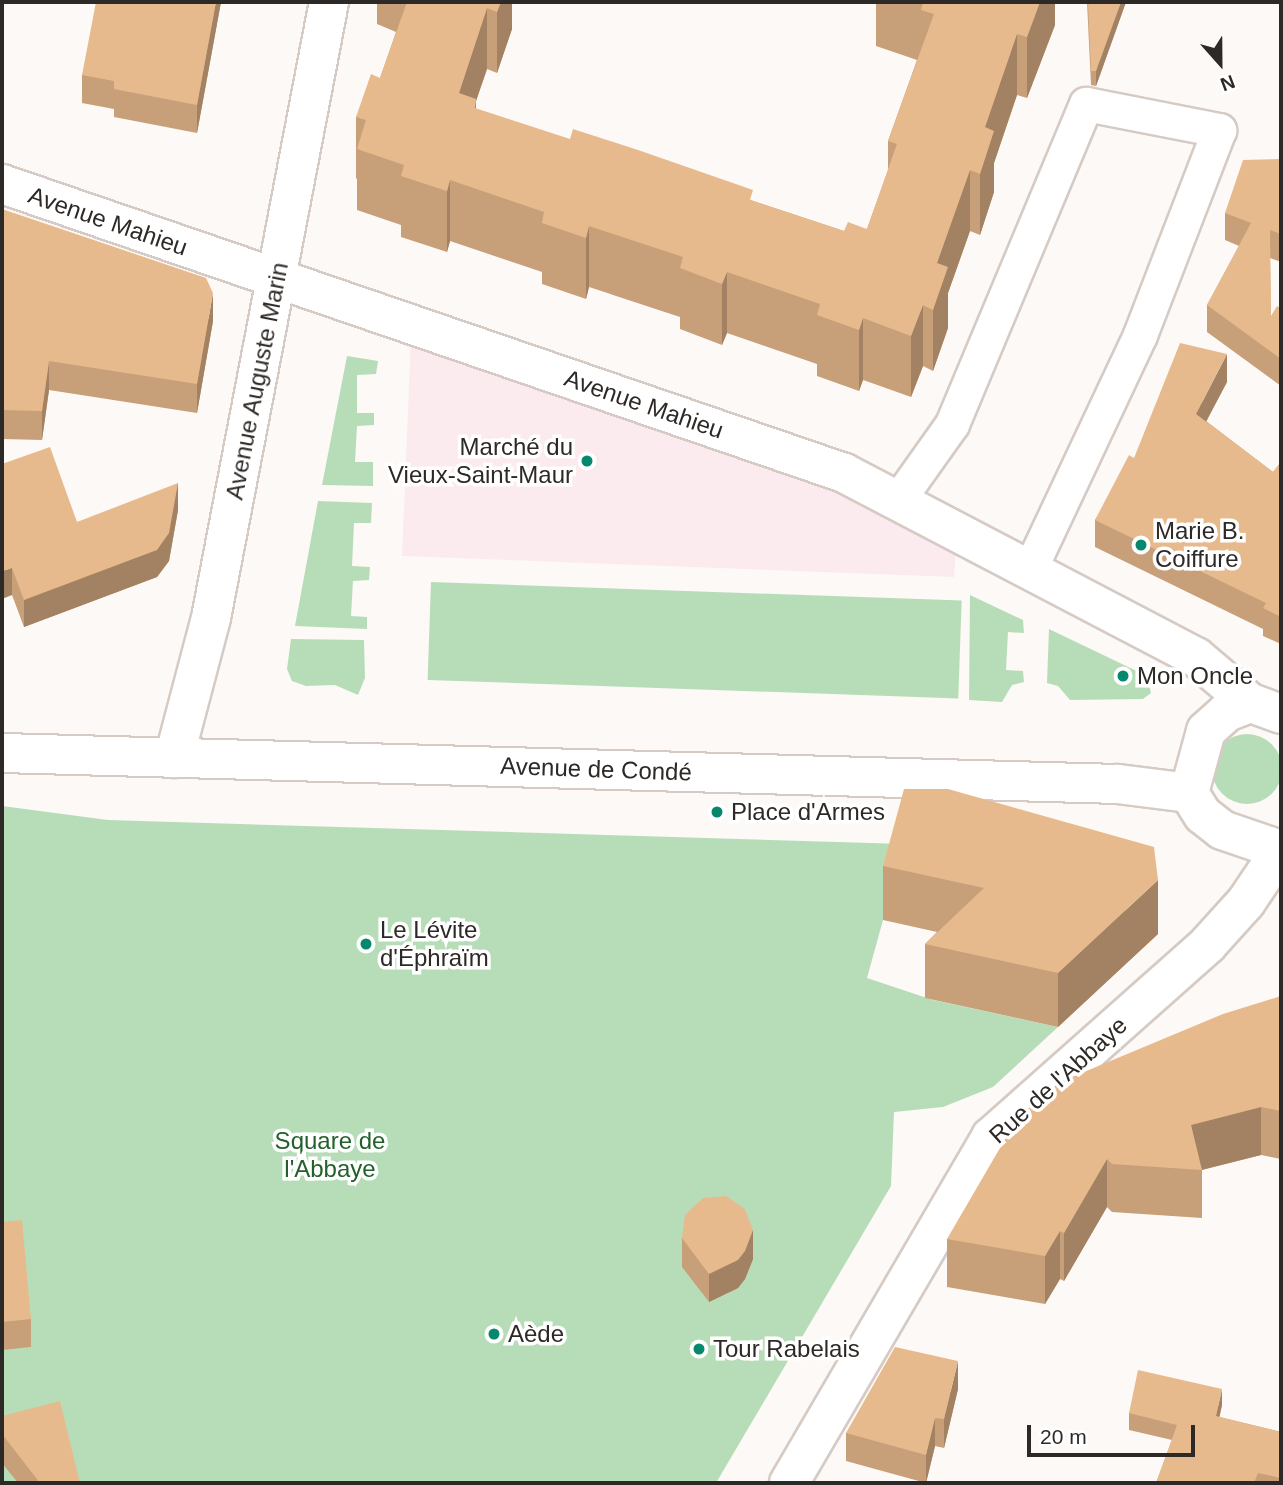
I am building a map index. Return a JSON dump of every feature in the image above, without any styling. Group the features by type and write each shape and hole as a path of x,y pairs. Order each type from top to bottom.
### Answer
{"street":[{"name":"Avenue Auguste Marin","path":"174,758 211,618 278,278 328,2"},
{"name":"Avenue Mahieu","path":"2,184 844,473 1196,657 1266,708"},
{"path":"1266,708 1227,712 1206,731 1189,793 1203,815 1222,830 1281,850"},
{"name":"Avenue de Condé","path":"2,753 1118,783 1189,793"},
{"name":"Rue de l'Abbaye","path":"789,1483 990,1137 1208,944 1246,902 1281,850"}],"lane":[{"path":"898,500 952,424 1086,104 1219,130 1139,335 1030,569"}],"shaded area":[{"name":"Marché du Vieux-Saint-Maur","path":"411,336 814,478 956,549 954,577 402,556"}],"green space":[{"path":"347,356 378,361 376,374 357,375 357,413 374,413 374,425 357,426 355,462 373,462 373,486 322,485"},
{"path":"318,501 372,503 371,523 354,523 352,566 370,567 369,580 353,581 351,616 367,617 367,629 295,626"},
{"path":"431,582 962,601 958,698 428,680"},
{"path":"970,595 1023,620 1024,633 1008,632 1006,670 1023,671 1024,682 1012,685 1002,702 969,700"},
{"path":"1049,629 1147,676 1151,693 1143,699 1070,700 1058,686 1047,683"},
{"path":"291,639 364,640 365,678 358,695 335,685 306,686 292,681 287,669"},
{"path":"1247,734 1272,744 1282,769 1272,794 1247,804 1222,794 1212,769 1222,744"},
{"name":"Square de l'Abbaye","path":"2,806 108,820 904,844 867,978 933,1000 1058,1027 993,1087 943,1107 894,1112 891,1186 716,1483 2,1483"}],"building":[{"path":"96,2 216,2 197,105 114,89 114,81 82,75"},
{"path":"407,2 501,2 497,12 487,8 459,93 476,99 475,108 570,139 573,129 638,150 753,190 750,200 844,231 848,222 867,229 897,144 888,141 934,14 921,10 923,2 1040,2 1027,37 1017,34 985,127 994,131 980,174 970,170 937,263 948,267 933,310 923,305 911,336 863,318 859,330 817,315 820,304 727,272 722,284 680,268 683,257 589,226 586,238 542,223 544,212 450,180 447,191 401,176 404,165 357,149 366,120 356,117 371,74 380,78"},
{"path":"1088,2 1121,2 1096,71 1091,71"},
{"path":"1281,159 1281,234 1270,230 1271,316 1277,306 1281,309 1281,359 1207,305 1251,223 1225,213 1243,160"},
{"path":"2,209 206,278 213,293 197,384 49,361 42,411 2,410"},
{"path":"1180,343 1227,354 1196,414 1273,472 1281,462 1281,617 1263,608 1266,603 1095,520 1129,455 1134,458"},
{"path":"50,447 77,522 178,483 169,533 157,550 24,600 12,568 2,571 2,464"},
{"path":"904,789 948,789 1154,847 1158,880 1058,973 925,944 984,888 883,866"},
{"path":"1281,996 1281,1111 1261,1107 1191,1125 1202,1170 1112,1164 1107,1159 1064,1233 1060,1231 1045,1256 947,1239 1018,1117 1060,1082 1223,1014"},
{"path":"726,1196 745,1209 753,1230 745,1251 738,1260 709,1274 682,1238 685,1215 703,1198"},
{"path":"22,1220 31,1319 2,1322 2,1222"},
{"path":"895,1347 958,1361 944,1419 935,1418 926,1455 846,1433"},
{"path":"1138,1370 1222,1389 1216,1416 1281,1432 1281,1478 1258,1473 1254,1483 1156,1483 1177,1425 1129,1413"},
{"path":"60,1401 80,1483 40,1483 2,1434 2,1416"}],"place":[{"name":"Marché du Vieux-Saint-Maur","path":"587,461"},
{"name":"Marie B. Coiffure","path":"1141,545"},
{"name":"Mon Oncle","path":"1123,676"},
{"name":"Place d'Armes","path":"717,812"},
{"name":"Le Lévite d'Éphraïm","path":"366,944"},
{"name":"Aède","path":"494,1334"},
{"name":"Tour Rabelais","path":"699,1349"}]}
